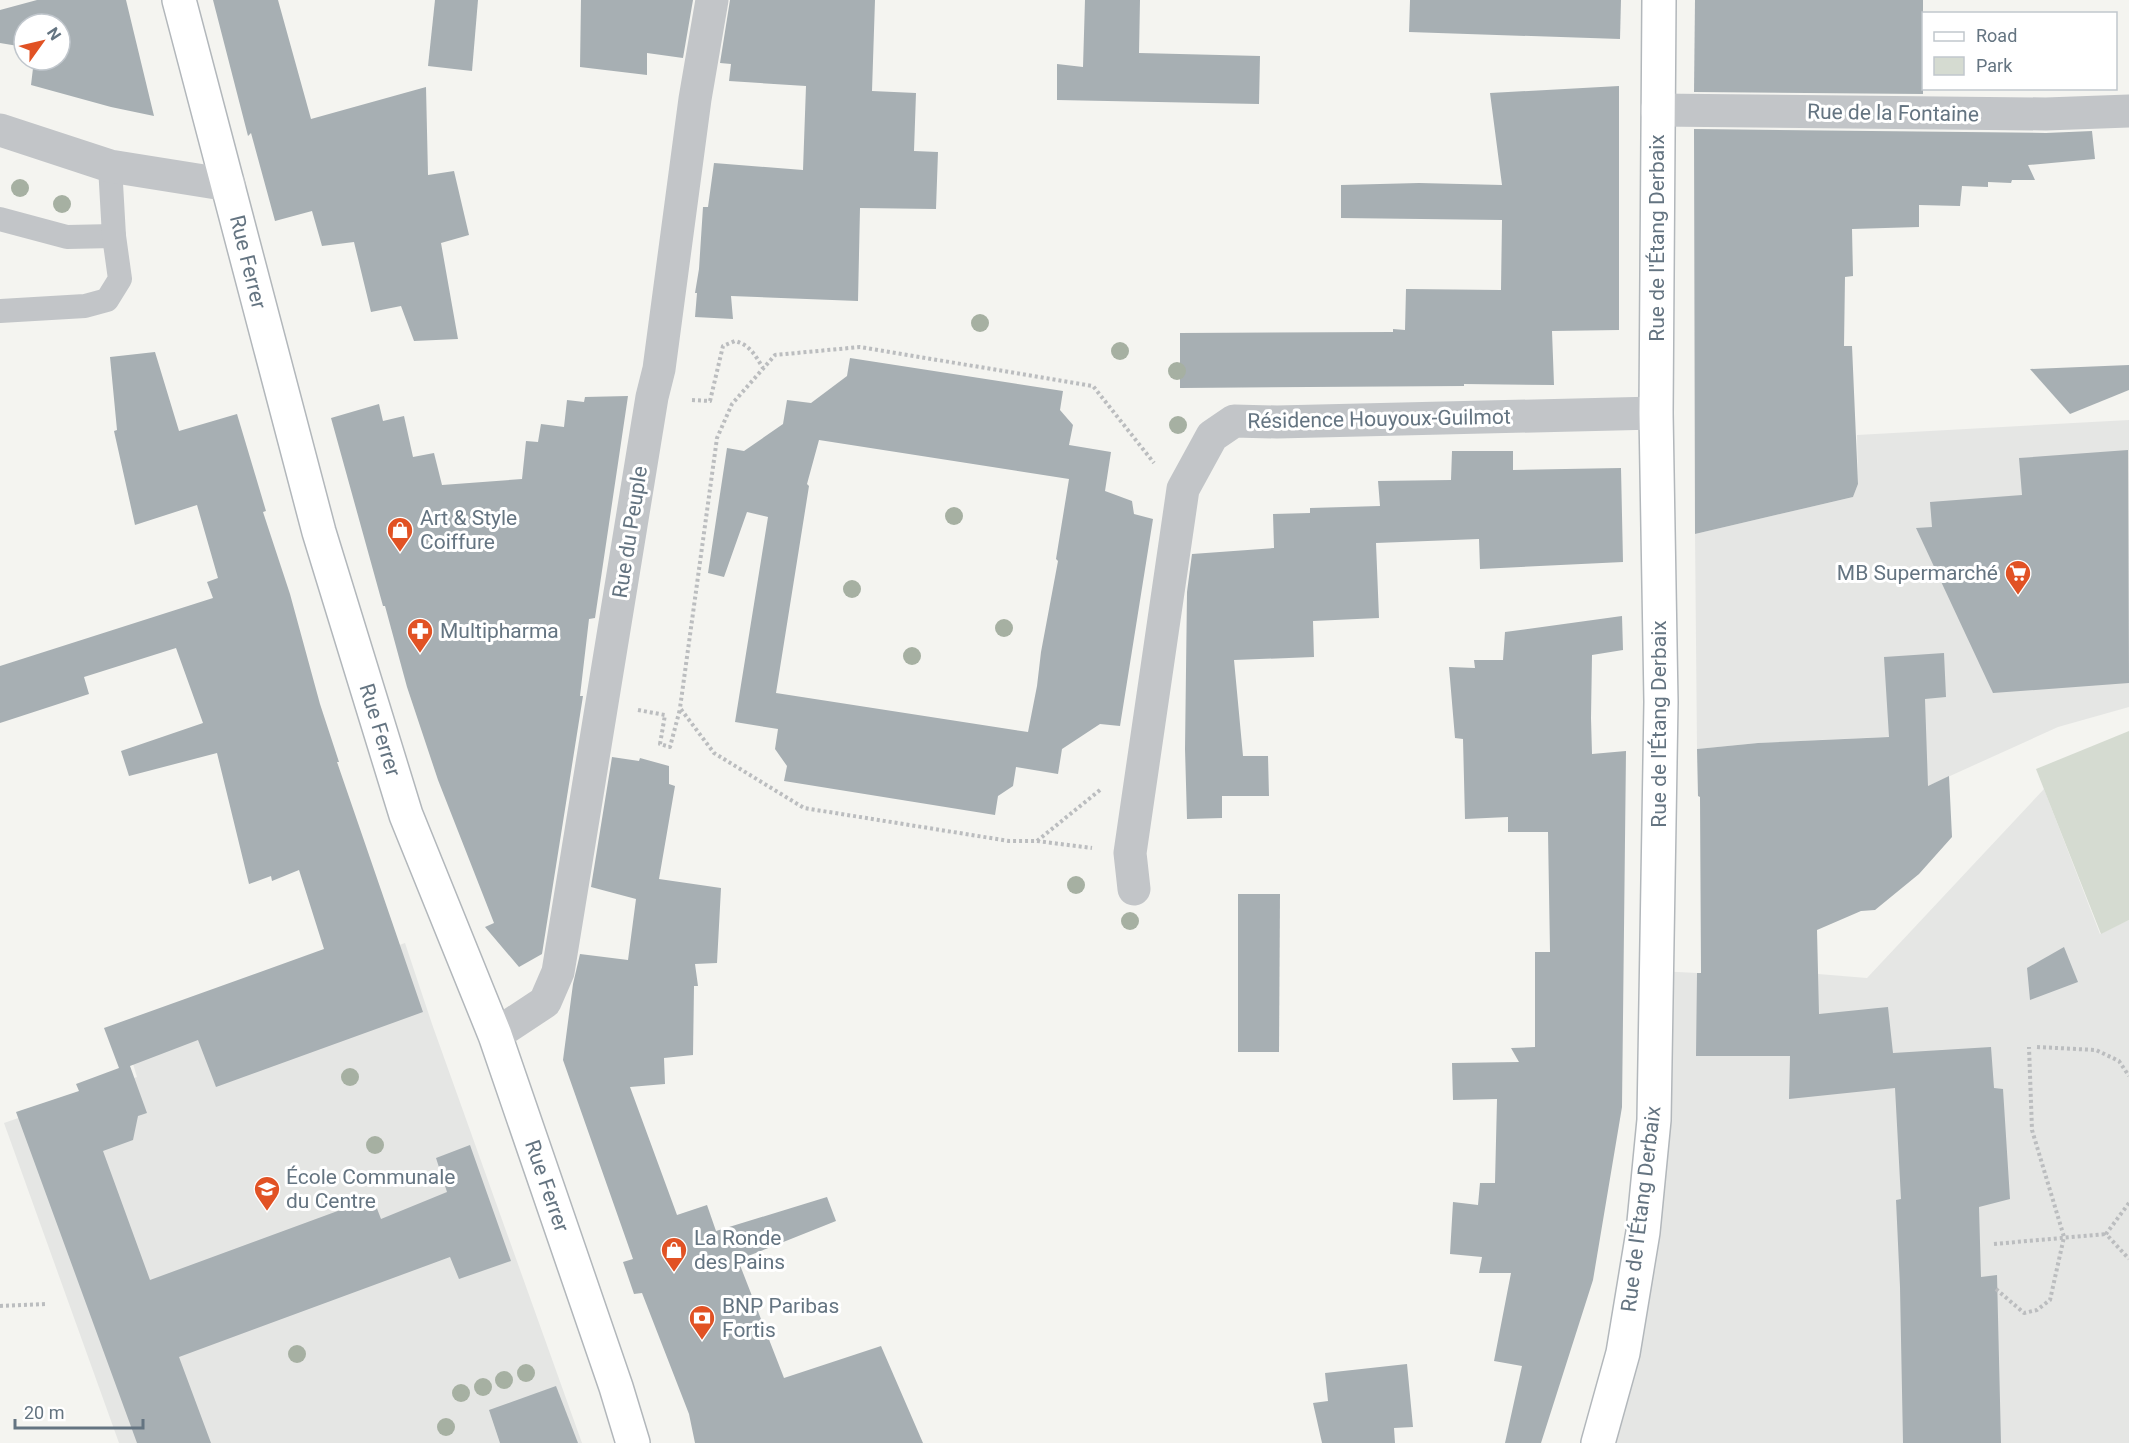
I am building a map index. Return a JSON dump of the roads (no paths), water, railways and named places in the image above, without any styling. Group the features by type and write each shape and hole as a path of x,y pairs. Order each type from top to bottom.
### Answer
{"street":[{"name":"Rue Ferrer","path":"179,0 319,532 402,804 495,1035 616,1387 633,1443"},
{"name":"Rue du Peuple","path":"495,1035 545,1002 558,972 652,397 659,369 695,99 712,0"},
{"name":"Rue de l'Étang Derbaix","path":"1598,1443 1623,1353 1643,1232 1654,1120 1661,702 1656,413 1659,0"},
{"name":"Rue de la Fontaine","path":"1658,110 2046,114 2129,111"},
{"path":"0,130 110,166 229,185"},
{"name":"Résidence Houyoux-Guilmot","path":"1134,889 1130,854 1183,489 1212,436 1234,421 1277,422 1656,413"}],"lane":[{"path":"0,311 85,306 107,300 120,279 114,236 110,166"},
{"path":"0,219 67,237 114,236"}],"place":[{"name":"Art & Style Coiffure","path":"400,553"},
{"name":"MB Supermarché","path":"2018,596"},
{"name":"Multipharma","path":"420,654"},
{"name":"École Communale du Centre","path":"267,1212"},
{"name":"La Ronde des Pains","path":"674,1273"},
{"name":"BNP Paribas Fortis","path":"702,1341"}]}
